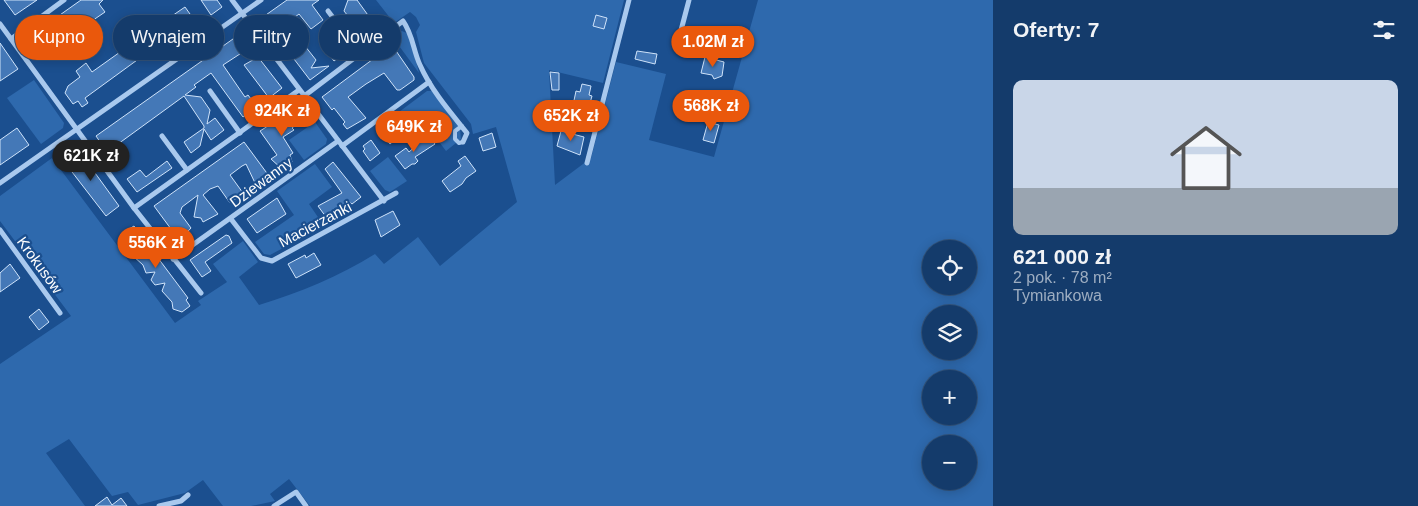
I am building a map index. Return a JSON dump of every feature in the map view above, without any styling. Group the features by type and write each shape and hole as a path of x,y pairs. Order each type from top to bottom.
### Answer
{"street":[{"path":"11,38 64,0"},
{"path":"232,0 384,201"},
{"path":"0,183 261,0"},
{"path":"587,163 629,0"},
{"path":"680,38 689,0"},
{"path":"328,11 331,15"},
{"path":"401,22 403,21 412,34 419,63 429,82 467,133 463,142"},
{"path":"0,24 134,208 201,293"},
{"path":"303,96 351,60"},
{"name":"Dziewanny","path":"173,258 429,82"},
{"path":"134,208 299,90"},
{"path":"210,91 240,133"},
{"path":"162,136 186,170"},
{"name":"Macierzanki","path":"232,219 261,258 272,261 396,193"},
{"name":"Krokusów","path":"0,230 60,313"},
{"path":"274,506 296,492 306,506"},
{"path":"159,506 181,501 188,495"}],"lane":[{"path":"462,126 455,131 455,139 459,143 463,142"}],"shaded area":[{"path":"376,0 624,0 603,83 549,70 555,185 591,158 616,62 666,74 649,140 714,157 758,0 993,0 993,506 310,506 289,479 270,494 275,501 251,506 223,506 203,480 185,493 138,505 128,492 112,496 69,439 46,453 85,506 0,506 0,364 71,316 0,221 0,196 52,158 175,323 201,305 198,301 227,282 213,264 243,241 258,262 239,277 259,305 319,283 375,254 384,264 418,237 440,266 517,202 496,127 473,134 471,124 424,63 416,32 420,25 416,17 410,12 401,18 401,15 388,15"},
{"path":"401,32 409,34 419,73 401,49"},
{"path":"34,80 64,123 63,128 41,144 7,98"},
{"path":"427,91 433,91 460,128 461,139 446,151 428,127 409,142 391,118"},
{"path":"315,122 327,139 326,144 304,160 289,140"},
{"path":"388,157 407,181 390,192 385,190 370,171"},
{"path":"315,164 332,187 309,204 324,226 270,255 264,254 255,242 294,215 277,191"}],"building":[{"path":"4,0 37,0 15,15"},
{"path":"81,0 103,0 99,4 105,12 101,15 60,15"},
{"path":"201,0 217,0 222,7 211,15"},
{"path":"287,0 319,0 312,5 319,15 319,23 311,29 309,26 309,15 266,15"},
{"path":"348,0 357,0 368,15 347,15 344,11"},
{"path":"185,7 191,15 173,15"},
{"path":"596,15 607,18 604,29 593,26"},
{"path":"234,38 234,58 223,65 245,97 248,95 257,107 243,117 211,73 194,85 196,87 185,95 201,97 210,110 207,124 215,118 224,130 211,140 204,129 200,146 191,153 184,142 204,128 204,126 184,96 107,152 96,136 203,60 224,60 224,45"},
{"path":"0,43 18,69 0,81"},
{"path":"309,51 316,60 311,68 329,66 310,80 295,60 309,60"},
{"path":"637,51 657,54 655,64 635,59"},
{"path":"113,57 113,60 137,60 85,98 88,103 82,107 78,101 73,104 65,93 68,86 80,77 76,71 86,63 92,72"},
{"path":"705,57 724,62 722,76 714,79 712,75 701,73"},
{"path":"401,58 414,77 414,80 400,90 397,90 384,73 348,97 366,118 347,129 343,124 345,122 322,97 372,60 401,60"},
{"path":"253,60 260,60 282,88 269,98 244,65"},
{"path":"550,72 559,73 559,90 552,90"},
{"path":"582,84 591,86 589,95 592,96 587,114 572,110 576,91 580,92"},
{"path":"296,108 303,119 292,128 294,130 283,137 293,153 290,155 292,162 282,169 271,159 277,155 260,131"},
{"path":"708,122 719,125 714,143 703,140"},
{"path":"390,126 398,137 390,144 382,133"},
{"path":"17,128 29,145 0,165 0,140"},
{"path":"561,131 584,137 580,155 557,146"},
{"path":"492,133 496,147 483,151 479,138"},
{"path":"428,135 435,144 415,157 418,161 405,169 395,156 406,148 409,152"},
{"path":"371,140 380,153 370,161 363,151 365,149 363,146"},
{"path":"244,142 269,176 256,185 246,164 242,166 230,175 243,193 230,203 218,186 210,189 203,195 218,214 203,222 201,218 194,217 198,195 182,207 180,213 191,228 177,243 168,231 171,229 154,206"},
{"path":"75,150 80,156 82,155 119,206 106,216 62,159"},
{"path":"465,156 476,171 450,192 442,181 461,166 458,161"},
{"path":"167,161 172,168 137,192 127,179 140,170 146,177"},
{"path":"333,162 361,197 352,204 348,201 326,217 318,206 342,193 325,169"},
{"path":"277,198 286,214 257,233 247,219"},
{"path":"393,211 400,225 381,237 375,220"},
{"path":"134,226 188,298 186,300 190,306 182,312 173,309 172,302 162,291 165,283 155,285 151,280 155,272 146,273 143,265 132,255 136,247 128,246 121,236 121,234"},
{"path":"226,235 229,236 232,243 205,262 211,271 202,277 190,260"},
{"path":"314,253 321,265 296,278 288,264 305,255 306,258"},
{"path":"10,264 20,278 0,292 0,273"},
{"path":"39,309 49,322 39,330 29,317"},
{"path":"107,497 112,505 121,498 127,506 95,506"}]}
